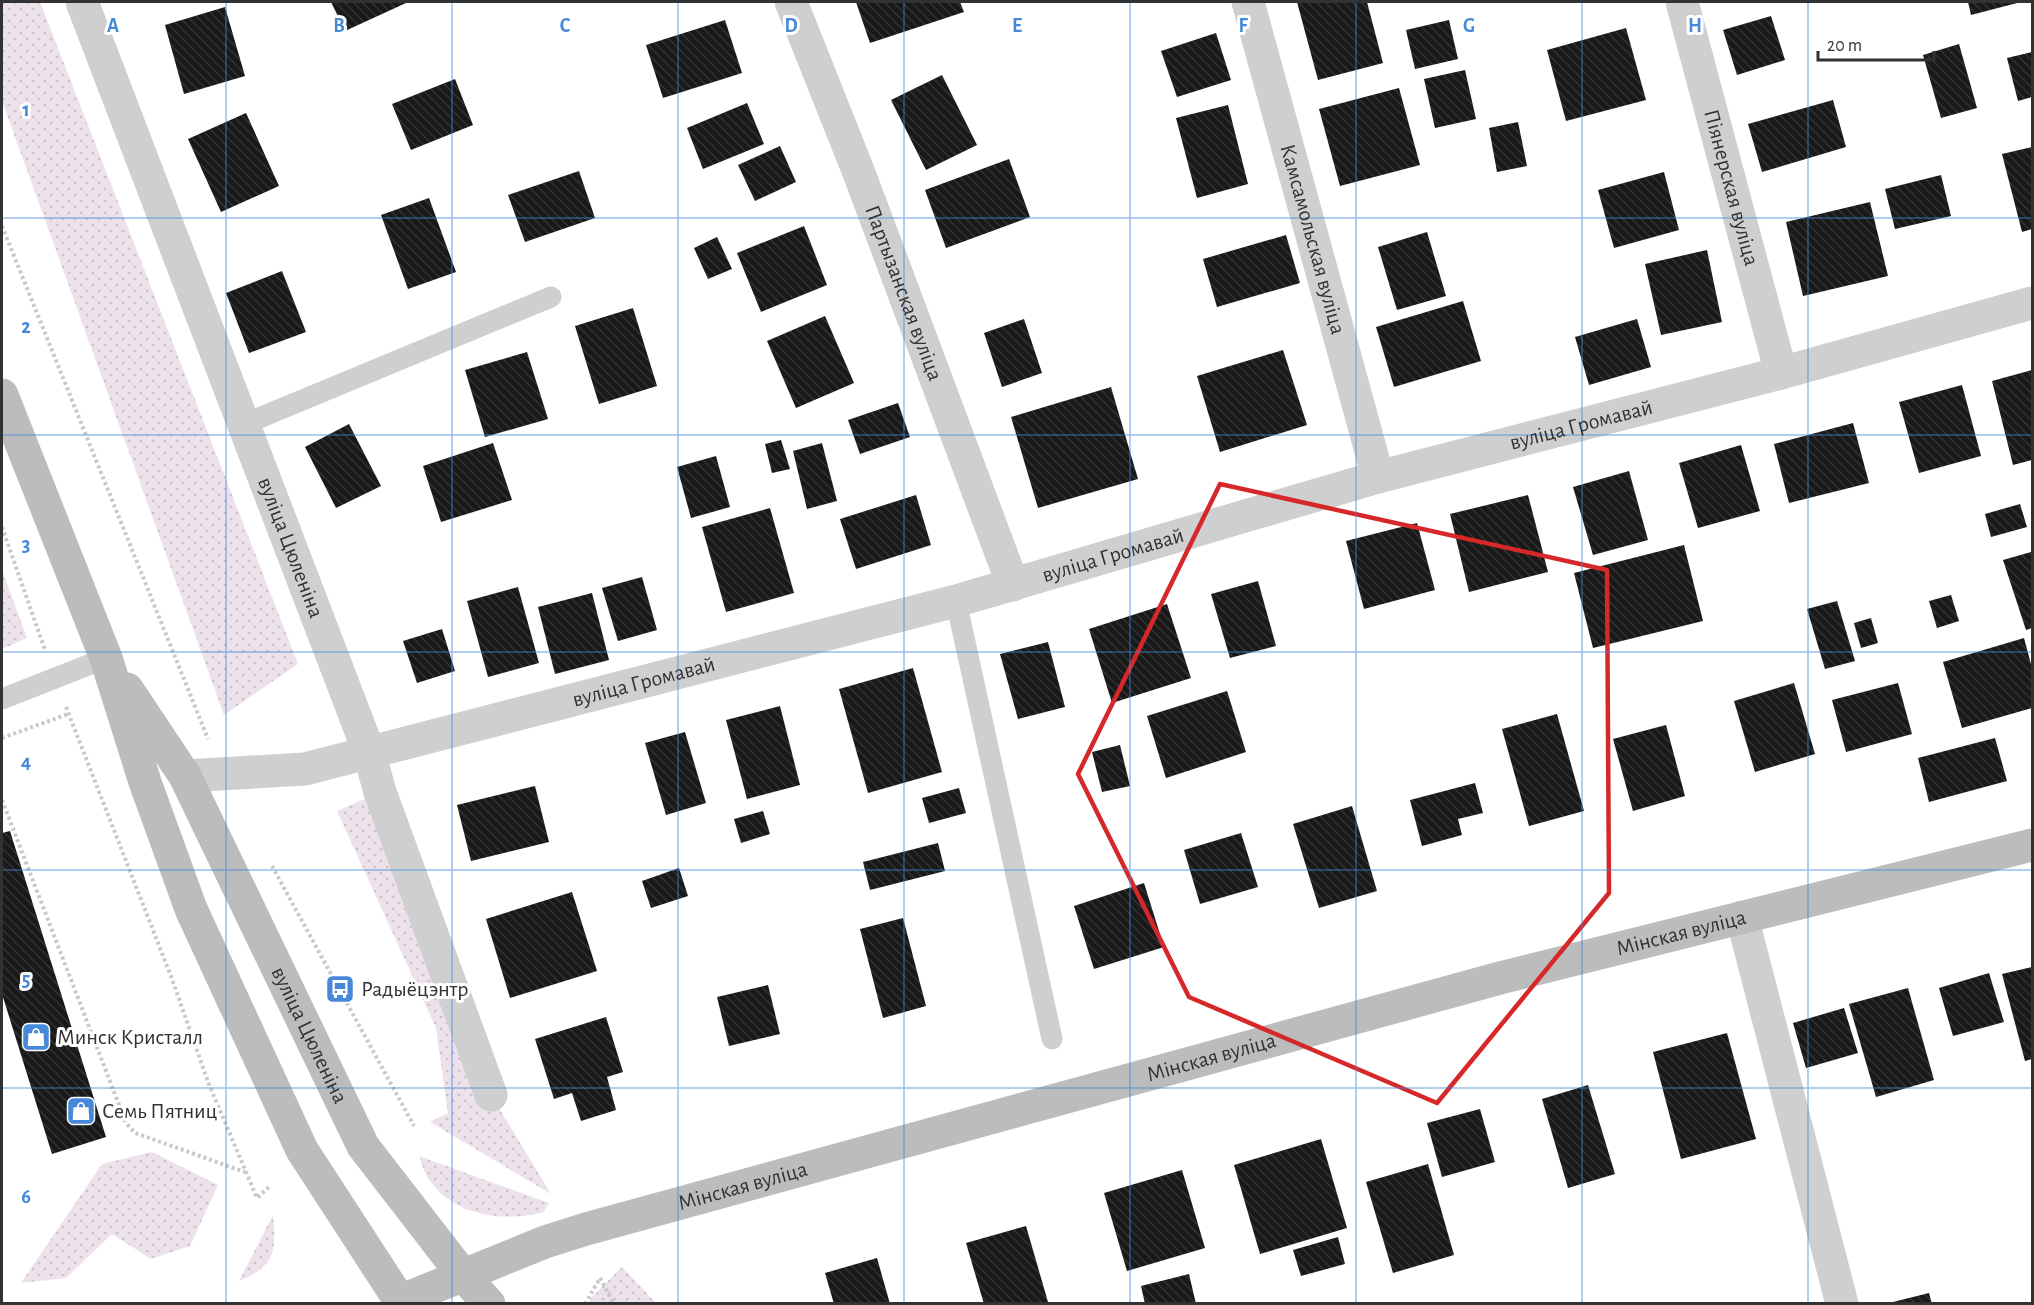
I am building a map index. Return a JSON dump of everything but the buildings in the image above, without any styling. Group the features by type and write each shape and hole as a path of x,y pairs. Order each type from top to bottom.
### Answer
{"main road":[{"name":"вуліца Цюленіна","path":"2,395 106,658 144,782 191,909 310,1166 401,1302"},
{"name":"вуліца Цюленіна","path":"106,658 185,776 363,1146 462,1274 489,1304"},
{"name":"Мінская вуліца","path":"401,1302 462,1274 586,1229 1500,978 2032,845"}],"street":[{"name":"Партызанская вуліца","path":"792,2 868,195 1013,585"},
{"name":"Камсамольская вуліца","path":"1248,2 1378,477"},
{"name":"Піянерская вуліца","path":"1682,2 1781,373"},
{"name":"вуліца Цюленіна","path":"87,3 242,425 369,752 380,792 491,1095"},
{"name":"вуліца Громавай","path":"185,776 305,769 956,601 1378,477 1781,373 2032,303"},
{"path":"1742,917 1842,1304"}],"lane":[{"path":"242,425 551,297"},
{"path":"956,601 1052,1039"},
{"path":"2,699 106,658"}],"path":[{"path":"2,226 222,775"},
{"path":"2,527 55,680 172,979 208,1082 257,1198 270,1186"},
{"path":"2,738 68,714"},
{"path":"2,800 126,1123 135,1133 246,1172"},
{"path":"267,856 414,1126"},
{"path":"585,1304 600,1278 614,1304"}],"highlighted area":[{"path":"1220,484 1607,570 1609,893 1437,1103 1189,997 1078,774"}],"shaded area":[{"path":"2,2 40,2 298,664 224,715 2,101"},
{"path":"2,570 27,638 2,649"},
{"path":"380,792 491,1095 551,1194 430,1122 448,1113 436,1028 337,811"},
{"path":"152,1152 218,1185 190,1246 151,1259 112,1234 66,1278 21,1283 102,1164"},
{"path":"419,1156 549,1203 544,1212 525,1216 487,1215 469,1210 452,1202 438,1190 426,1175"},
{"path":"273,1215 274,1239 271,1256 260,1270 239,1281"},
{"path":"622,1267 656,1303 589,1303 592,1297"}],"place":[{"name":"Радыёцэнтр","path":"340,989"},
{"name":"Минск Кристалл","path":"36,1037"},
{"name":"Семь Пятниц","path":"81,1111"}]}
